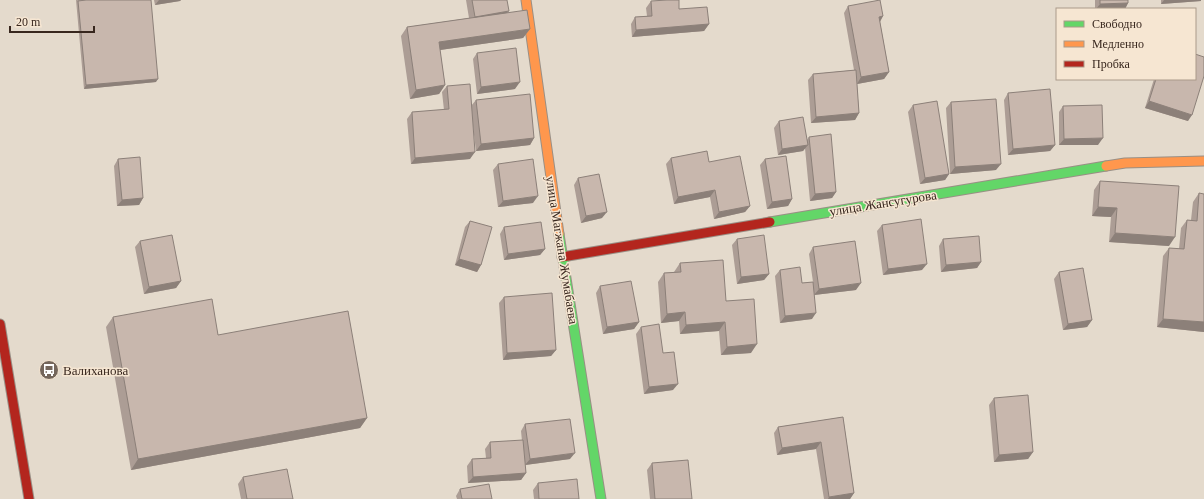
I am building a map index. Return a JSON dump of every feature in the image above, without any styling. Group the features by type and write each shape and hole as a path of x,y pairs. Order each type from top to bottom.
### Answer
{"street":[{"name":"улица Магжана Жумабаева","path":"526,0 562,257 602,499"},
{"name":"улица Жансугурова","path":"562,257 1125,163 1204,161"},
{"path":"0,324 28,499"}],"building":[{"path":"151,0 158,79 86,85 78,1"},
{"path":"472,0 507,0 509,11 475,17"},
{"path":"679,0 679,9 707,7 709,24 636,30 635,17 652,16 651,1"},
{"path":"880,0 883,16 879,17 889,72 861,77 848,6"},
{"path":"1100,0 1128,0 1128,3 1100,4"},
{"path":"527,10 530,29 439,42 445,85 416,90 407,27"},
{"path":"516,48 520,82 481,87 477,53"},
{"path":"1196,54 1204,57 1204,76 1192,115 1149,101 1156,80 1196,80"},
{"path":"856,70 859,113 816,117 813,74"},
{"path":"470,84 475,152 415,158 412,112 449,109 447,86"},
{"path":"1050,89 1055,145 1013,149 1008,93"},
{"path":"530,94 534,138 481,144 476,100"},
{"path":"996,99 1001,164 955,167 951,102"},
{"path":"937,101 949,174 925,178 913,105"},
{"path":"1102,105 1103,138 1064,139 1063,106"},
{"path":"803,117 808,145 782,149 779,121"},
{"path":"831,134 836,192 815,194 809,137"},
{"path":"707,151 709,162 740,156 750,206 719,212 715,190 678,197 671,158"},
{"path":"786,156 792,199 772,202 765,159"},
{"path":"140,157 143,198 122,200 118,159"},
{"path":"533,159 538,196 503,201 498,164"},
{"path":"599,174 607,212 586,216 578,178"},
{"path":"1100,181 1179,186 1175,237 1115,233 1117,208 1098,207"},
{"path":"1199,193 1204,194 1204,322 1163,319 1169,248 1184,249 1187,220 1197,221"},
{"path":"921,219 927,264 888,269 882,225"},
{"path":"470,221 492,227 481,265 459,259"},
{"path":"541,222 545,249 508,254 504,227"},
{"path":"172,235 181,281 149,287 140,241"},
{"path":"764,235 769,274 741,277 737,239"},
{"path":"979,236 981,262 946,265 943,239"},
{"path":"855,241 861,283 819,289 813,247"},
{"path":"723,260 726,301 754,299 757,344 727,347 725,322 686,325 685,312 667,314 664,273 681,272 680,263"},
{"path":"800,267 802,283 813,282 816,313 785,316 780,270"},
{"path":"1083,268 1092,320 1068,324 1059,272"},
{"path":"631,281 639,322 607,327 600,286"},
{"path":"552,293 556,350 507,353 504,297"},
{"path":"212,299 218,335 348,311 367,418 138,459 113,317"},
{"path":"659,324 663,353 674,352 678,384 649,387 641,327"},
{"path":"1028,395 1033,452 999,455 994,398"},
{"path":"843,417 854,493 829,497 821,442 782,448 778,427"},
{"path":"570,419 575,453 530,459 525,424"},
{"path":"523,440 526,473 473,477 472,459 491,458 490,442"},
{"path":"688,460 692,499 655,499 652,463"},
{"path":"287,469 293,499 247,499 243,477"},
{"path":"577,479 579,499 539,499 538,483"},
{"path":"489,484 492,499 462,499 460,489"}],"traffic: fast":[{"path":"770,222 1106,166"},
{"path":"559,234 601,499"}],"traffic: slow":[{"path":"526,0 559,234"},
{"path":"1106,166 1125,163 1204,161"}],"traffic: jam":[{"path":"562,257 770,222"},
{"path":"0,324 29,499"}],"place":[{"name":"Валиханова","path":"49,370"}]}
